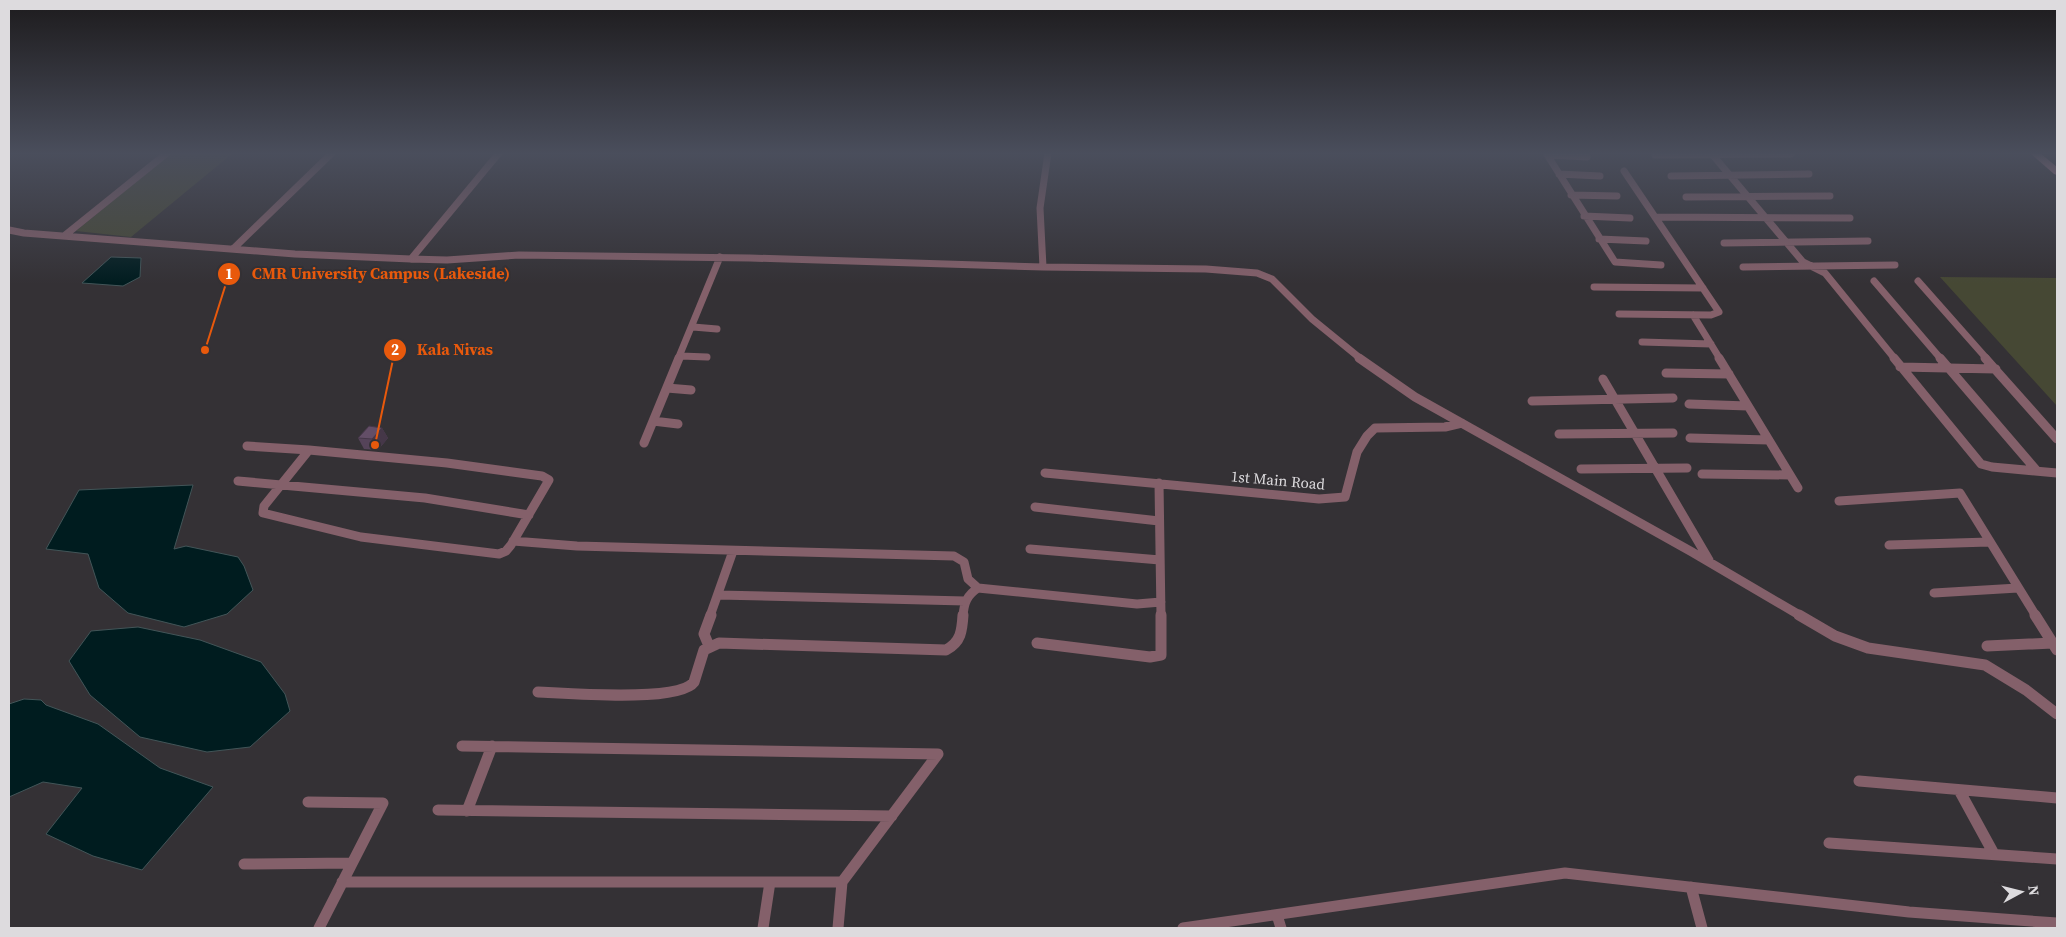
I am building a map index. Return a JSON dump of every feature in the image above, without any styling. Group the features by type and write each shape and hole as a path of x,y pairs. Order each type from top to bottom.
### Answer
{"street":[{"path":"64,236 113,197"},
{"path":"233,249 287,197"},
{"path":"411,259 463,197"},
{"path":"1042,197 1040,208 1043,267"},
{"path":"1572,197 1615,262 1661,265"},
{"path":"1619,314 1711,315 1719,312 1641,197"},
{"path":"1686,197 1703,197"},
{"path":"1748,197 1803,262 1825,273 1981,464 2055,475"},
{"path":"1584,216 1630,218"},
{"path":"1655,217 1850,218"},
{"path":"9,230 311,255 411,259 447,260 519,256 720,257 1043,267 1206,269 1264,275 1272,278 1312,319 1352,353 1415,397 1710,562 1835,636 1868,648 1985,665 2026,690 2057,714"},
{"path":"1599,239 1646,241"},
{"path":"1724,243 1868,241"},
{"path":"644,442 720,257"},
{"path":"1743,267 1895,265"},
{"path":"1874,281 2037,471"},
{"path":"1918,281 2057,439"},
{"path":"1594,287 1703,288"},
{"path":"1693,315 1798,488"},
{"path":"692,327 717,328"},
{"path":"1642,342 1711,344"},
{"path":"680,356 707,357"},
{"path":"1900,367 1996,369"},
{"path":"1666,373 1729,374"},
{"path":"1603,379 1710,562"},
{"path":"667,388 691,390"},
{"path":"1532,400 1674,398"},
{"path":"1689,404 1748,406"},
{"path":"653,422 678,424"},
{"name":"1st Main Road","path":"1045,474 1319,499 1338,499 1345,497 1348,492 1351,470 1362,443 1375,428 1445,426 1462,423"},
{"path":"1559,434 1673,432"},
{"path":"1690,438 1769,440"},
{"path":"247,446 309,450 448,463 547,478 549,480 513,541 506,551 499,554 361,536 265,515 262,510 264,506 309,450"},
{"path":"1581,470 1687,468"},
{"path":"1702,474 1790,475"},
{"path":"238,481 424,498 529,515"},
{"path":"1037,643 1150,657 1161,655 1159,483"},
{"path":"1839,501 1960,493 2055,646"},
{"path":"1035,507 1160,521"},
{"path":"513,541 577,546 954,556 964,562 968,579 978,588"},
{"path":"1889,545 1990,542"},
{"path":"1030,549 1160,560"},
{"path":"709,646 704,634 733,550"},
{"path":"538,692 616,695 679,693 690,687 704,650 709,646 719,643 946,650 956,646 961,639 965,601 969,593 978,588 1137,604 1161,602"},
{"path":"1934,594 2018,588"},
{"path":"718,594 965,601"},
{"path":"1987,646 2055,646"},
{"path":"462,746 938,754 842,882 838,928"},
{"path":"467,811 492,746"},
{"path":"1860,781 2057,798"},
{"path":"1959,790 1994,854"},
{"path":"308,802 383,803 319,928"},
{"path":"438,810 892,816"},
{"path":"1829,843 2057,859"},
{"path":"244,864 352,863"},
{"path":"1183,928 1565,872 1909,912 2057,923"},
{"path":"342,882 842,882"},
{"path":"763,928 770,882"},
{"path":"1691,887 1702,928"},
{"path":"1277,915 1281,928"}],"green space":[{"path":"118,197 180,197 131,237 76,231"},
{"path":"1940,277 2057,278 2057,406"}],"water":[{"path":"111,257 141,258 140,277 123,286 82,283"},
{"path":"193,485 174,549 186,546 238,557 244,566 253,590 227,614 184,627 128,613 99,588 88,554 46,549 79,490"},
{"path":"138,627 200,640 261,662 285,694 290,711 250,747 207,752 140,737 90,695 69,661 91,631"},
{"path":"24,699 41,700 46,705 98,724 160,768 213,787 142,870 93,856 46,834 82,788 43,782 9,797 9,704"}],"building":[{"path":"369,426 382,428 372,439 358,438"}],"place":[{"name":"CMR University Campus (Lakeside)","path":"205,350"},
{"name":"Kala Nivas","path":"375,445"}]}
